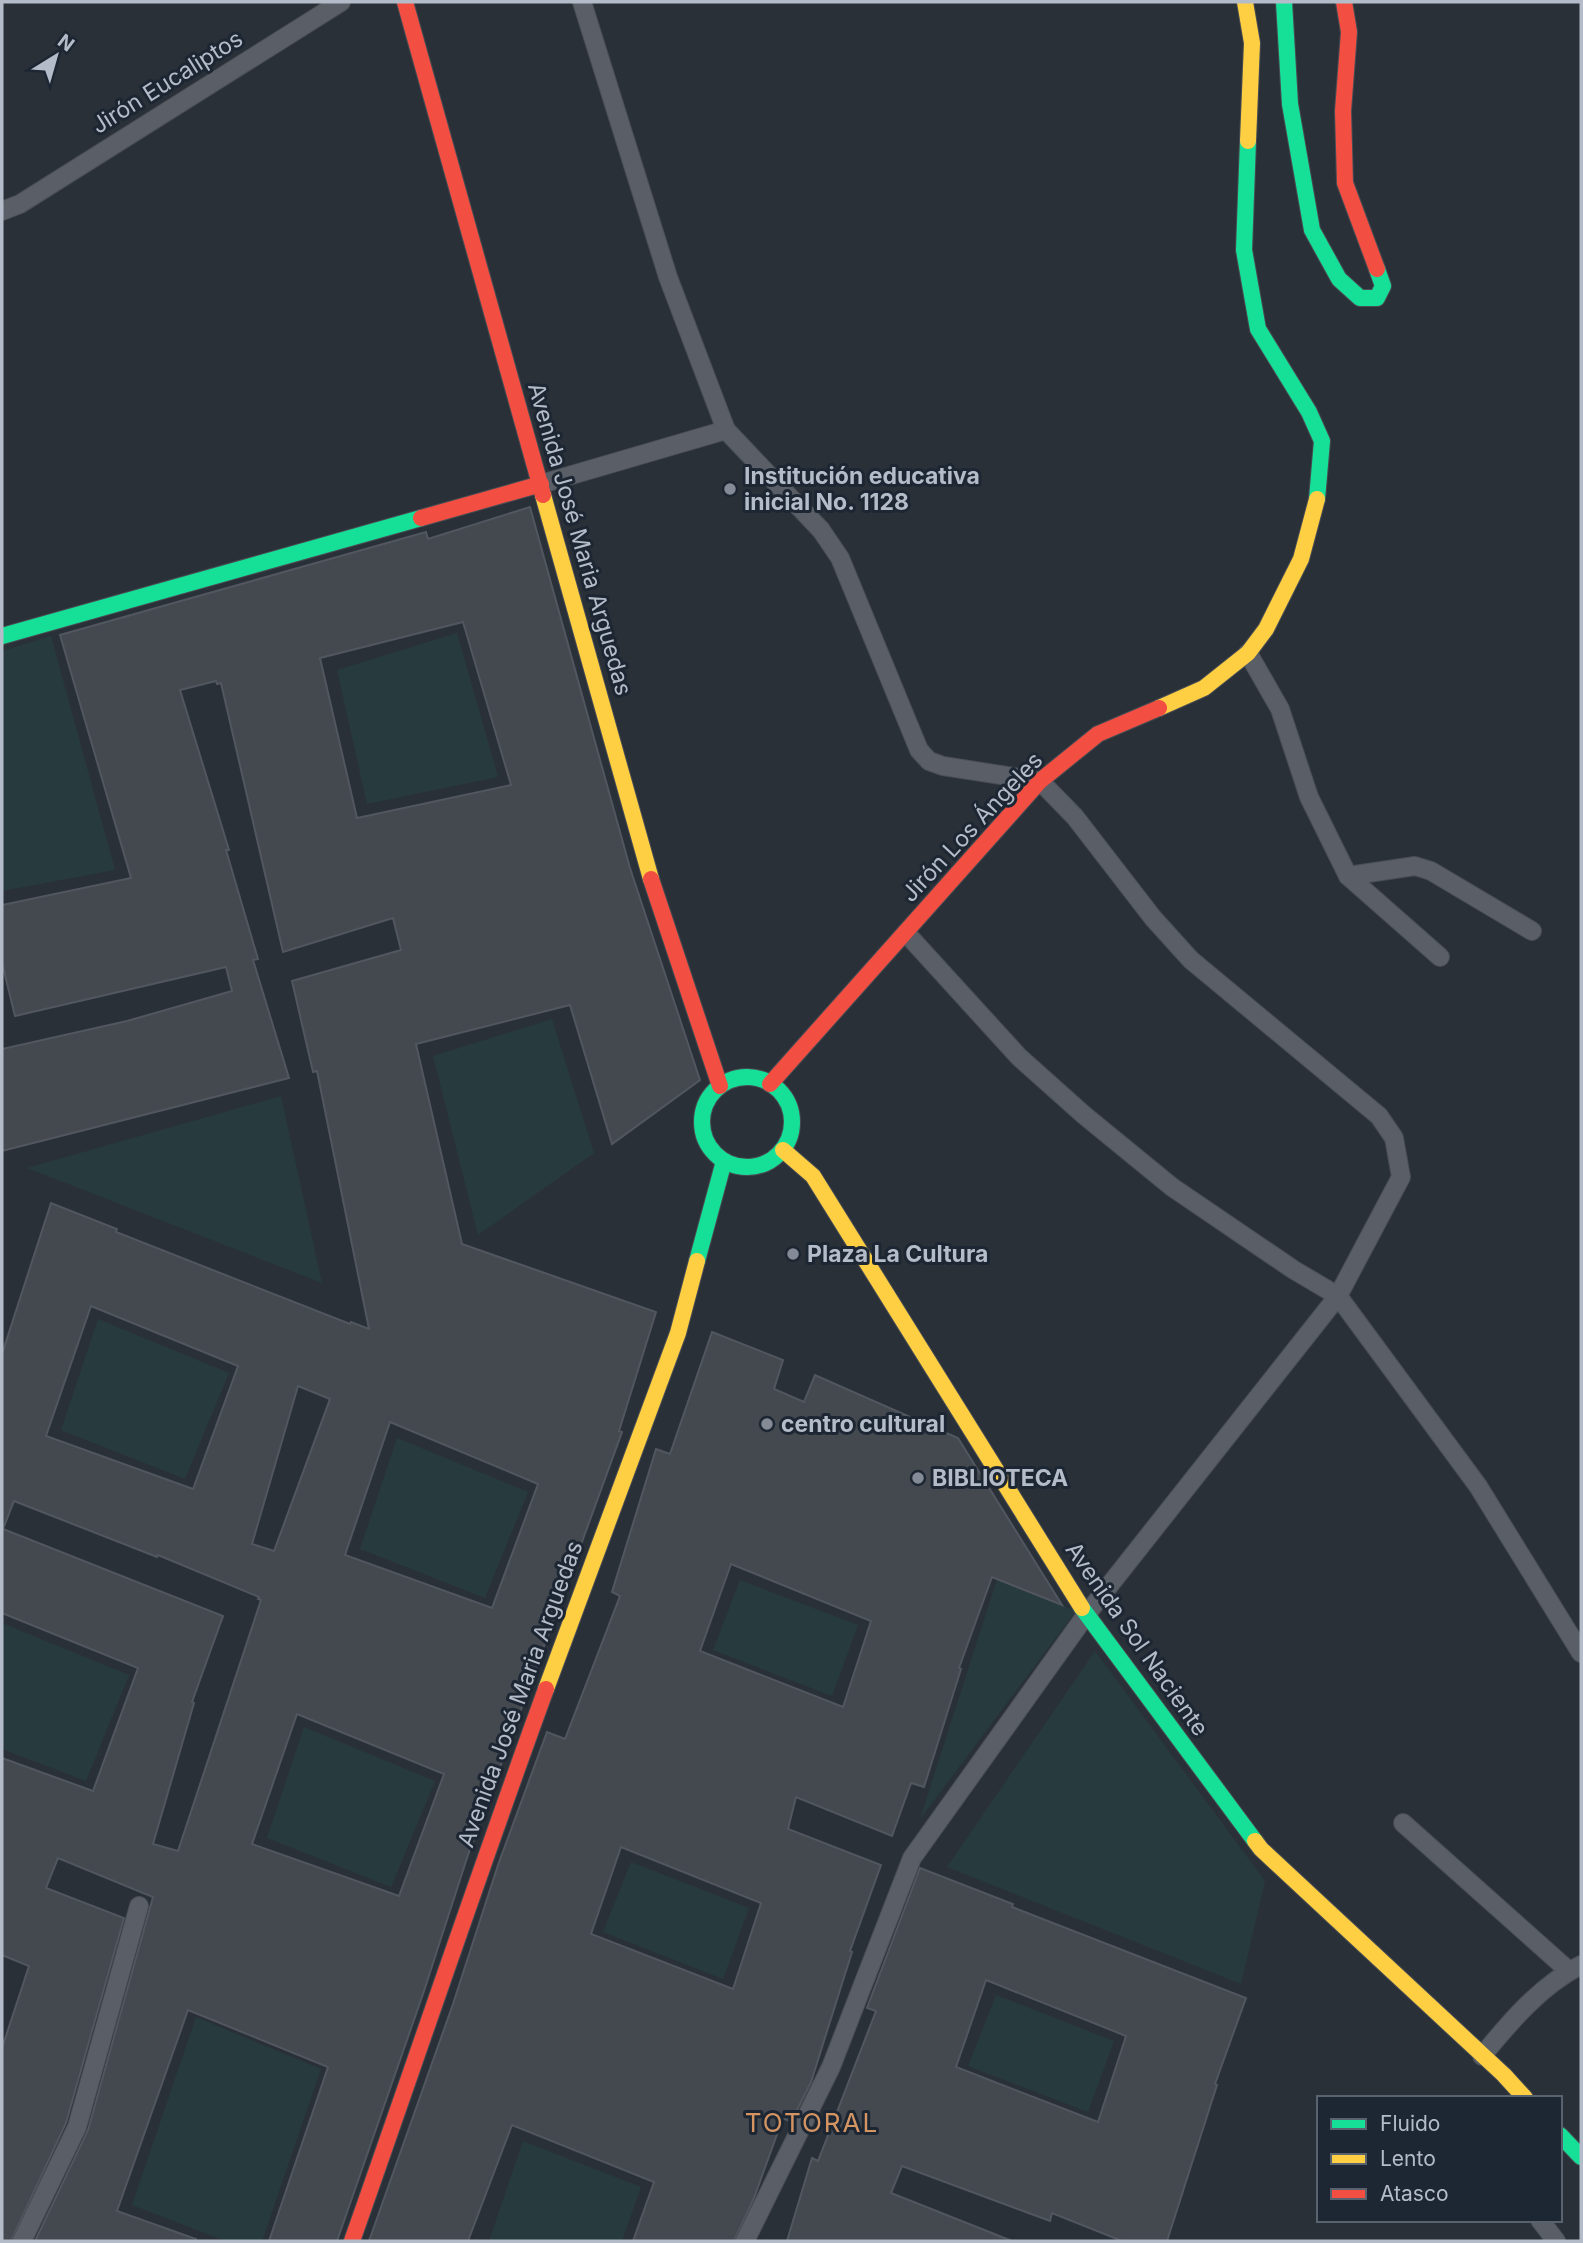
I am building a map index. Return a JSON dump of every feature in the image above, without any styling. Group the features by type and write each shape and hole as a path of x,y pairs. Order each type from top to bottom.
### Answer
{"street":[{"name":"Jirón Eucaliptos","path":"2,211 20,204 341,2"},
{"name":"Avenida José Maria Arguedas","path":"405,2 649,874 720,1086"},
{"path":"582,2 668,277 726,430 821,530 840,558 919,750 929,761 1040,781 1075,817 1153,919 1191,960 1379,1116 1394,1138 1401,1177 1338,1296 1086,1615 912,1858 831,2067 745,2241"},
{"name":"Jirón Los Ángeles","path":"770,1084 1040,781 1098,734 1205,688 1248,653 1266,629 1301,559 1317,503 1322,441 1309,412 1258,329 1244,250 1252,43 1245,2"},
{"path":"1284,2 1290,104 1312,230 1339,279 1360,298 1377,298 1383,286 1345,183 1343,111 1349,32 1344,2"},
{"path":"2,636 726,430"},
{"path":"1248,653 1280,709 1309,797 1348,876 1440,957"},
{"path":"1348,876 1415,866 1431,871 1532,930"},
{"path":"905,933 1019,1057 1084,1115 1172,1187 1294,1270 1338,1296 1478,1486 1581,1653"},
{"path":"745,1077 770,1084 781,1094 789,1107 791,1122 783,1150 773,1159 749,1167 724,1161 712,1152 701,1124 703,1110 710,1097 720,1086 745,1077"},
{"name":"Avenida Sol Naciente","path":"783,1150 813,1175 1086,1615 1261,1849 1482,2056 1513,2091"},
{"name":"Avenida José Maria Arguedas","path":"352,2241 433,2012 483,1860 678,1333 724,1161"},
{"path":"1403,1824 1575,1968 1519,2012 1482,2056"},
{"path":"22,2241 78,2127 139,1906"},
{"path":"1562,2137 1581,2157"},
{"path":"1542,2222 1556,2241"}],"green space":[{"path":"457,633 498,777 367,804 337,670"},
{"path":"51,636 115,870 2,891 2,651"},
{"path":"552,1019 594,1153 478,1235 433,1056"},
{"path":"281,1096 322,1283 27,1168"},
{"path":"98,1319 229,1373 185,1479 61,1430"},
{"path":"397,1438 528,1492 485,1598 360,1549"},
{"path":"997,1579 1076,1611 920,1819"},
{"path":"740,1580 858,1625 832,1696 713,1650"},
{"path":"2,1623 129,1675 86,1781 2,1749"},
{"path":"1095,1651 1265,1881 1241,1984 947,1867"},
{"path":"304,1727 435,1781 391,1887 267,1838"},
{"path":"631,1862 749,1908 723,1979 603,1932"},
{"path":"996,1995 1114,2041 1088,2112 968,2066"},
{"path":"196,2017 321,2069 262,2241 225,2241 132,2205"},
{"path":"523,2141 641,2187 622,2241 489,2241"}],"building":[{"path":"530,507 630,868 700,1080 612,1144 570,1005 416,1044 462,1244 656,1312 619,1431 622,1432 468,1855 337,2241 269,2241 328,2067 188,2010 117,2211 196,2239 195,2241 35,2241 88,2130 153,1897 58,1858 46,1888 124,1918 66,2123 11,2241 2,2241 2,2048 29,1966 2,1955 2,1758 93,1791 138,1668 2,1613 2,1354 51,1203 117,1229 116,1232 350,1324 351,1322 369,1329 317,1071 313,1072 292,981 401,950 393,918 283,952 221,683 217,684 216,681 180,690 229,850 226,850 258,959 253,960 289,1078 2,1151 2,1049 127,1021 232,991 226,967 15,1016 2,963 2,905 131,878 60,635 426,532 428,539","holes":["463,622 511,785 357,818 320,658","91,1306 238,1366 193,1489 46,1436","298,1386 330,1399 274,1551 252,1544","390,1422 538,1484 492,1608 345,1555","14,1501 157,1557 158,1555 261,1600 178,1851 153,1844 194,1703 192,1702 223,1616 3,1529","297,1714 444,1774 399,1896 252,1844"]},
{"path":"712,1332 783,1360 774,1389 804,1402 815,1375 958,1438 1062,1605 992,1577 959,1668 961,1669 924,1787 911,1783 892,1836 796,1797 788,1829 881,1865 850,1951 852,1952 811,2082 791,2122 783,2118 754,2198 734,2241 633,2241 654,2182 512,2125 468,2241 369,2241 453,2004 498,1865 547,1732 565,1739 620,1596 612,1592 656,1449 670,1454","holes":["731,1564 871,1621 843,1707 700,1651","621,1847 761,1903 733,1989 591,1934"]},
{"path":"920,1868 1013,1904 1012,1907 1246,1998 1215,2084 1217,2085 1167,2241 1122,2241 1052,2213 1050,2221 902,2166 891,2193 1012,2241 787,2241 812,2158 818,2161 876,2011 867,2008","holes":["986,1980 1126,2036 1098,2122 956,2067"]}],"traffic: fast":[{"path":"1284,2 1290,104 1312,230 1339,279 1360,298 1377,298 1383,286 1377,269"},
{"path":"1248,141 1244,250 1258,329 1309,412 1322,441 1317,499"},
{"path":"2,636 421,518"},
{"path":"747,1077 764,1081 779,1090 788,1105 792,1122 788,1139 779,1154 764,1163 747,1167 730,1163 715,1154 706,1139 702,1122 706,1105 715,1090 730,1081 747,1077"},
{"path":"697,1261 724,1161"},
{"path":"1082,1608 1255,1841"},
{"path":"1562,2137 1581,2157"}],"traffic: slow":[{"path":"1245,2 1252,43 1248,141"},
{"path":"543,495 651,879"},
{"path":"1159,708 1204,688 1248,653 1266,629 1301,559 1317,499"},
{"path":"783,1150 813,1176 1082,1608"},
{"path":"546,1689 678,1333 697,1261"},
{"path":"1255,1841 1523,2096"}],"traffic: jam":[{"path":"405,2 543,495"},
{"path":"1344,2 1349,32 1343,111 1345,183 1377,269"},
{"path":"421,518 541,484"},
{"path":"770,1084 1040,781 1098,734 1159,708"},
{"path":"651,879 720,1086"},
{"path":"352,2241 546,1689"}],"place":[{"name":"Institución educativa inicial No. 1128","path":"730,489"},
{"name":"Plaza La Cultura","path":"793,1254"},
{"name":"centro cultural","path":"767,1424"},
{"name":"BIBLIOTECA","path":"918,1478"}],"district":[{"name":"TOTORAL","path":"812,2123"}]}
